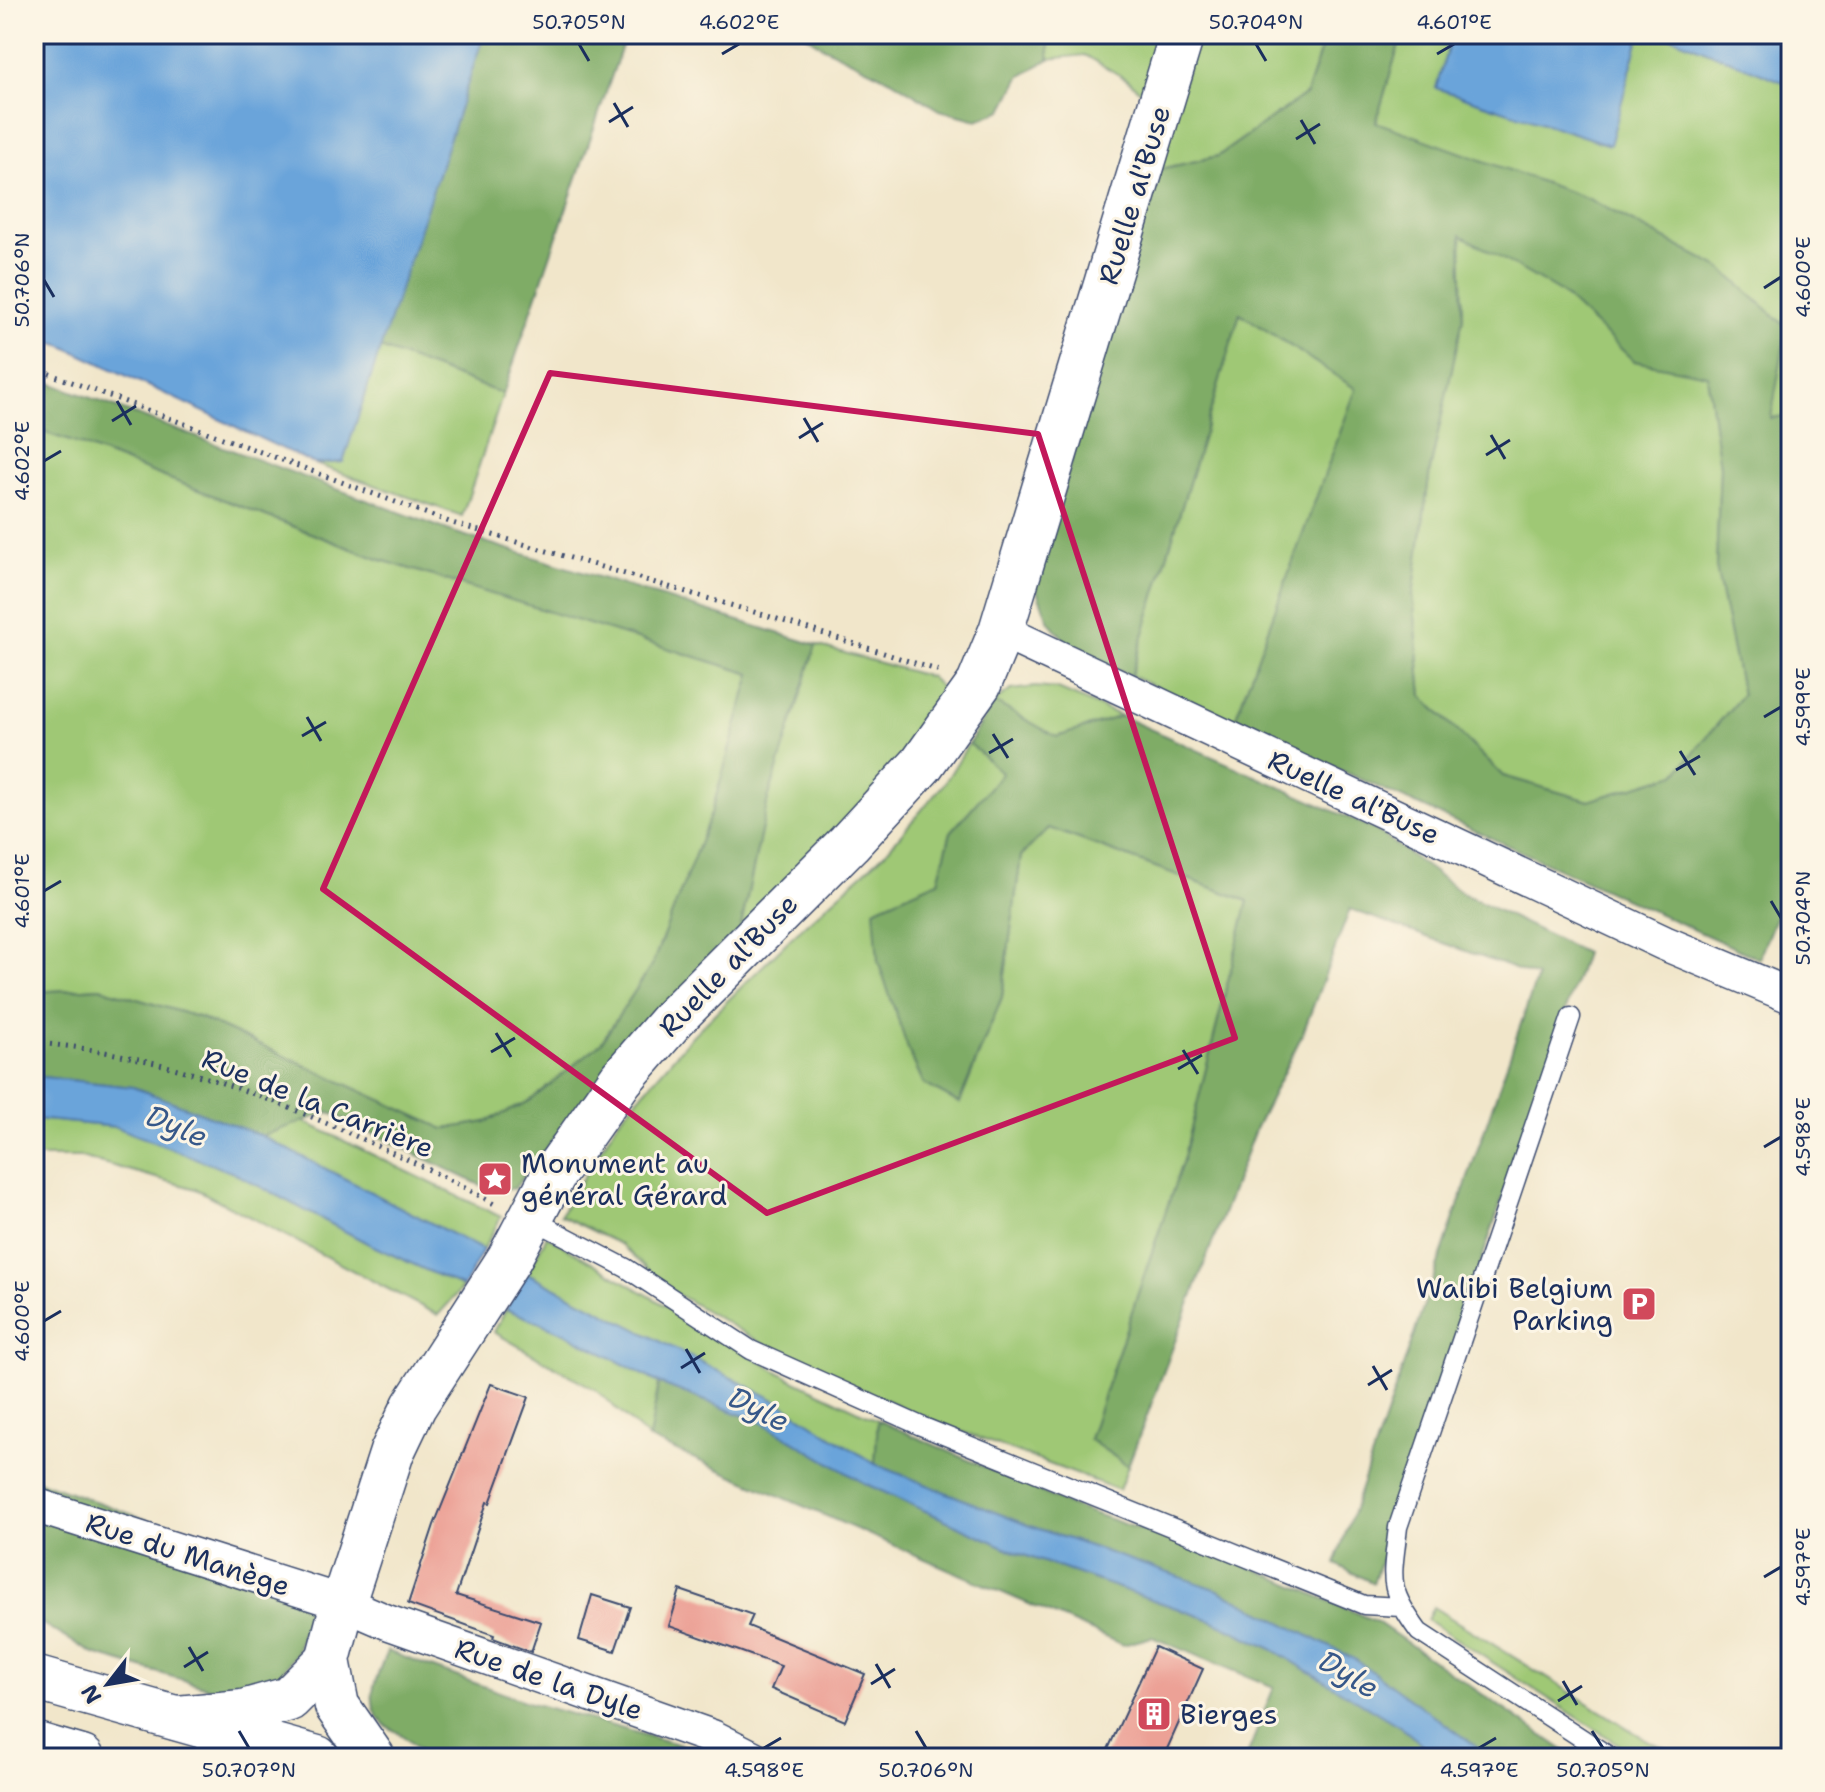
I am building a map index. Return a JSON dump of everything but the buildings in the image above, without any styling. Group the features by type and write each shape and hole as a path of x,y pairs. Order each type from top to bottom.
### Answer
{"main road":[{"name":"Ruelle al'Buse","path":"328,1660 343,1603 392,1452 414,1406 509,1259 585,1126 674,1018 849,843 922,764 979,684 1001,631 1182,34"},
{"path":"175,1718 243,1712 289,1699 328,1660"},
{"path":"328,1660 337,1706 373,1758"},
{"path":"34,1678 317,1758"},
{"path":"34,1744 82,1758"}],"street":[{"name":"Ruelle al'Buse","path":"1001,631 1664,943 1791,996"},
{"name":"Rue du Manège","path":"34,1505 343,1603"},
{"name":"Rue de la Dyle","path":"343,1603 387,1622 712,1737 753,1758"}],"lane":[{"path":"1571,1017 1398,1527 1391,1581 1401,1607 1419,1632 1612,1758"},
{"path":"530,1218 626,1268 751,1350 893,1413 1364,1605 1401,1607"}],"path":[{"path":"34,368 452,523 771,617 979,684"},
{"name":"Rue de la Carrière","path":"34,1043 76,1046 141,1059 291,1108 446,1177 513,1215 530,1218"}],"highlighted area":[{"path":"550,373 1038,434 1235,1038 767,1213 323,889"}],"green space":[{"path":"484,34 626,34 503,394 380,348"},
{"path":"804,34 1049,34 1049,59 1020,77 1003,110 977,120 940,110"},
{"path":"1049,34 1163,34 1145,95 1126,79 1085,55 1049,59"},
{"path":"1198,34 1326,34 1306,94 1218,156 1156,170"},
{"path":"1326,34 1402,34 1376,122 1589,199 1722,269 1787,327 1771,418 1791,415 1791,877 1759,959 1234,722 1356,389 1240,313 1131,676 1076,653 1049,622 1035,586 1156,170 1218,156 1306,94","holes":["1461,235 1560,292 1634,361 1707,375 1720,466 1716,567 1742,695 1676,774 1589,801 1503,776 1422,696 1413,595 1430,470 1463,318"]},
{"path":"1402,34 1452,34 1436,88 1610,145 1640,34 1664,34 1791,85 1791,415 1770,419 1376,122"},
{"path":"1461,234 1560,292 1634,360 1707,374 1720,466 1716,567 1742,695 1676,774 1589,801 1503,776 1422,696 1413,595 1430,470 1463,318"},
{"path":"1240,313 1357,389 1234,722 1131,676"},
{"path":"380,348 503,394 462,516 315,464 343,462"},
{"path":"34,377 453,532 816,645 768,799 739,935 601,1079 514,1189 480,1185 329,1112 262,1136 133,1087 34,1076 34,992 100,988 201,1018 444,1129 486,1122 530,1101 601,1043 652,965 712,811 751,674 378,559 34,429"},
{"path":"34,429 378,559 751,674 712,811 652,965 601,1043 530,1101 486,1122 444,1129 201,1018 100,988 34,992"},
{"path":"816,645 930,677 950,696 912,758 739,935 768,799"},
{"path":"1035,687 1058,689 1121,716 1057,737 994,702 1011,690"},
{"path":"994,702 1057,737 1121,716 1374,829 1464,894 1585,953 1373,1583 1335,1564 1537,977 1350,909 1303,1033 1256,1127 1128,1466 1089,1439 1184,1157 1248,901 1049,828 1021,856 1002,997 959,1103 924,1084 909,1052 878,961 874,909 938,881 951,832 1002,773 969,743"},
{"path":"969,743 1003,773 951,832 938,881 909,1052 924,1084 960,1103 1002,997 1021,856 1049,828 1248,901 1184,1157 1089,1439 1128,1466 1119,1490 933,1421 774,1350 670,1290 620,1244 560,1215 619,1120 692,1036 793,936 884,854 944,784"},
{"path":"34,1119 116,1127 237,1174 371,1245 463,1287 438,1315 196,1189 81,1157 34,1157"},
{"path":"303,1121 501,1217 483,1250 262,1136"},
{"path":"547,1236 789,1378 878,1420 875,1464 777,1401 527,1273"},
{"path":"506,1309 567,1334 659,1383 649,1439 596,1390 494,1332"},
{"path":"659,1383 763,1423 864,1483 1018,1553 1211,1620 1272,1649 1401,1727 1439,1758 1246,1758 1274,1687 1152,1637 1123,1645 649,1439"},
{"path":"878,1420 1072,1506 1256,1569 1377,1622 1575,1758 1493,1758 1356,1660 1218,1590 1027,1525 875,1464"},
{"path":"34,1479 318,1582 296,1653 277,1678 250,1693 211,1688 94,1654 34,1619"},
{"path":"1433,1607 1647,1740 1688,1758 1640,1758 1427,1620"},
{"path":"387,1651 524,1701 698,1750 705,1758 434,1758 421,1752 376,1714 374,1686"},
{"path":"1791,1736 1791,1758 1747,1758"}],"water":[{"path":"34,34 484,34 343,462 315,464 63,346 34,337"},
{"path":"1452,34 1640,34 1610,145 1436,88"},
{"path":"1664,34 1791,34 1791,85"},
{"name":"Dyle","path":"34,1076 133,1087 262,1136 483,1250 463,1287 371,1245 236,1174 116,1127 34,1119"},
{"name":"Dyle","path":"527,1273 777,1401 875,1464 1027,1525 1218,1590 1356,1660 1493,1758 1439,1758 1401,1727 1272,1649 1211,1620 1018,1553 864,1483 763,1423 659,1383 567,1334 506,1309"}],"place":[{"name":"Monument au général Gérard","path":"495,1179"},
{"name":"Walibi Belgium Parking","path":"1639,1304"},
{"name":"Bierges","path":"1154,1714"}]}
